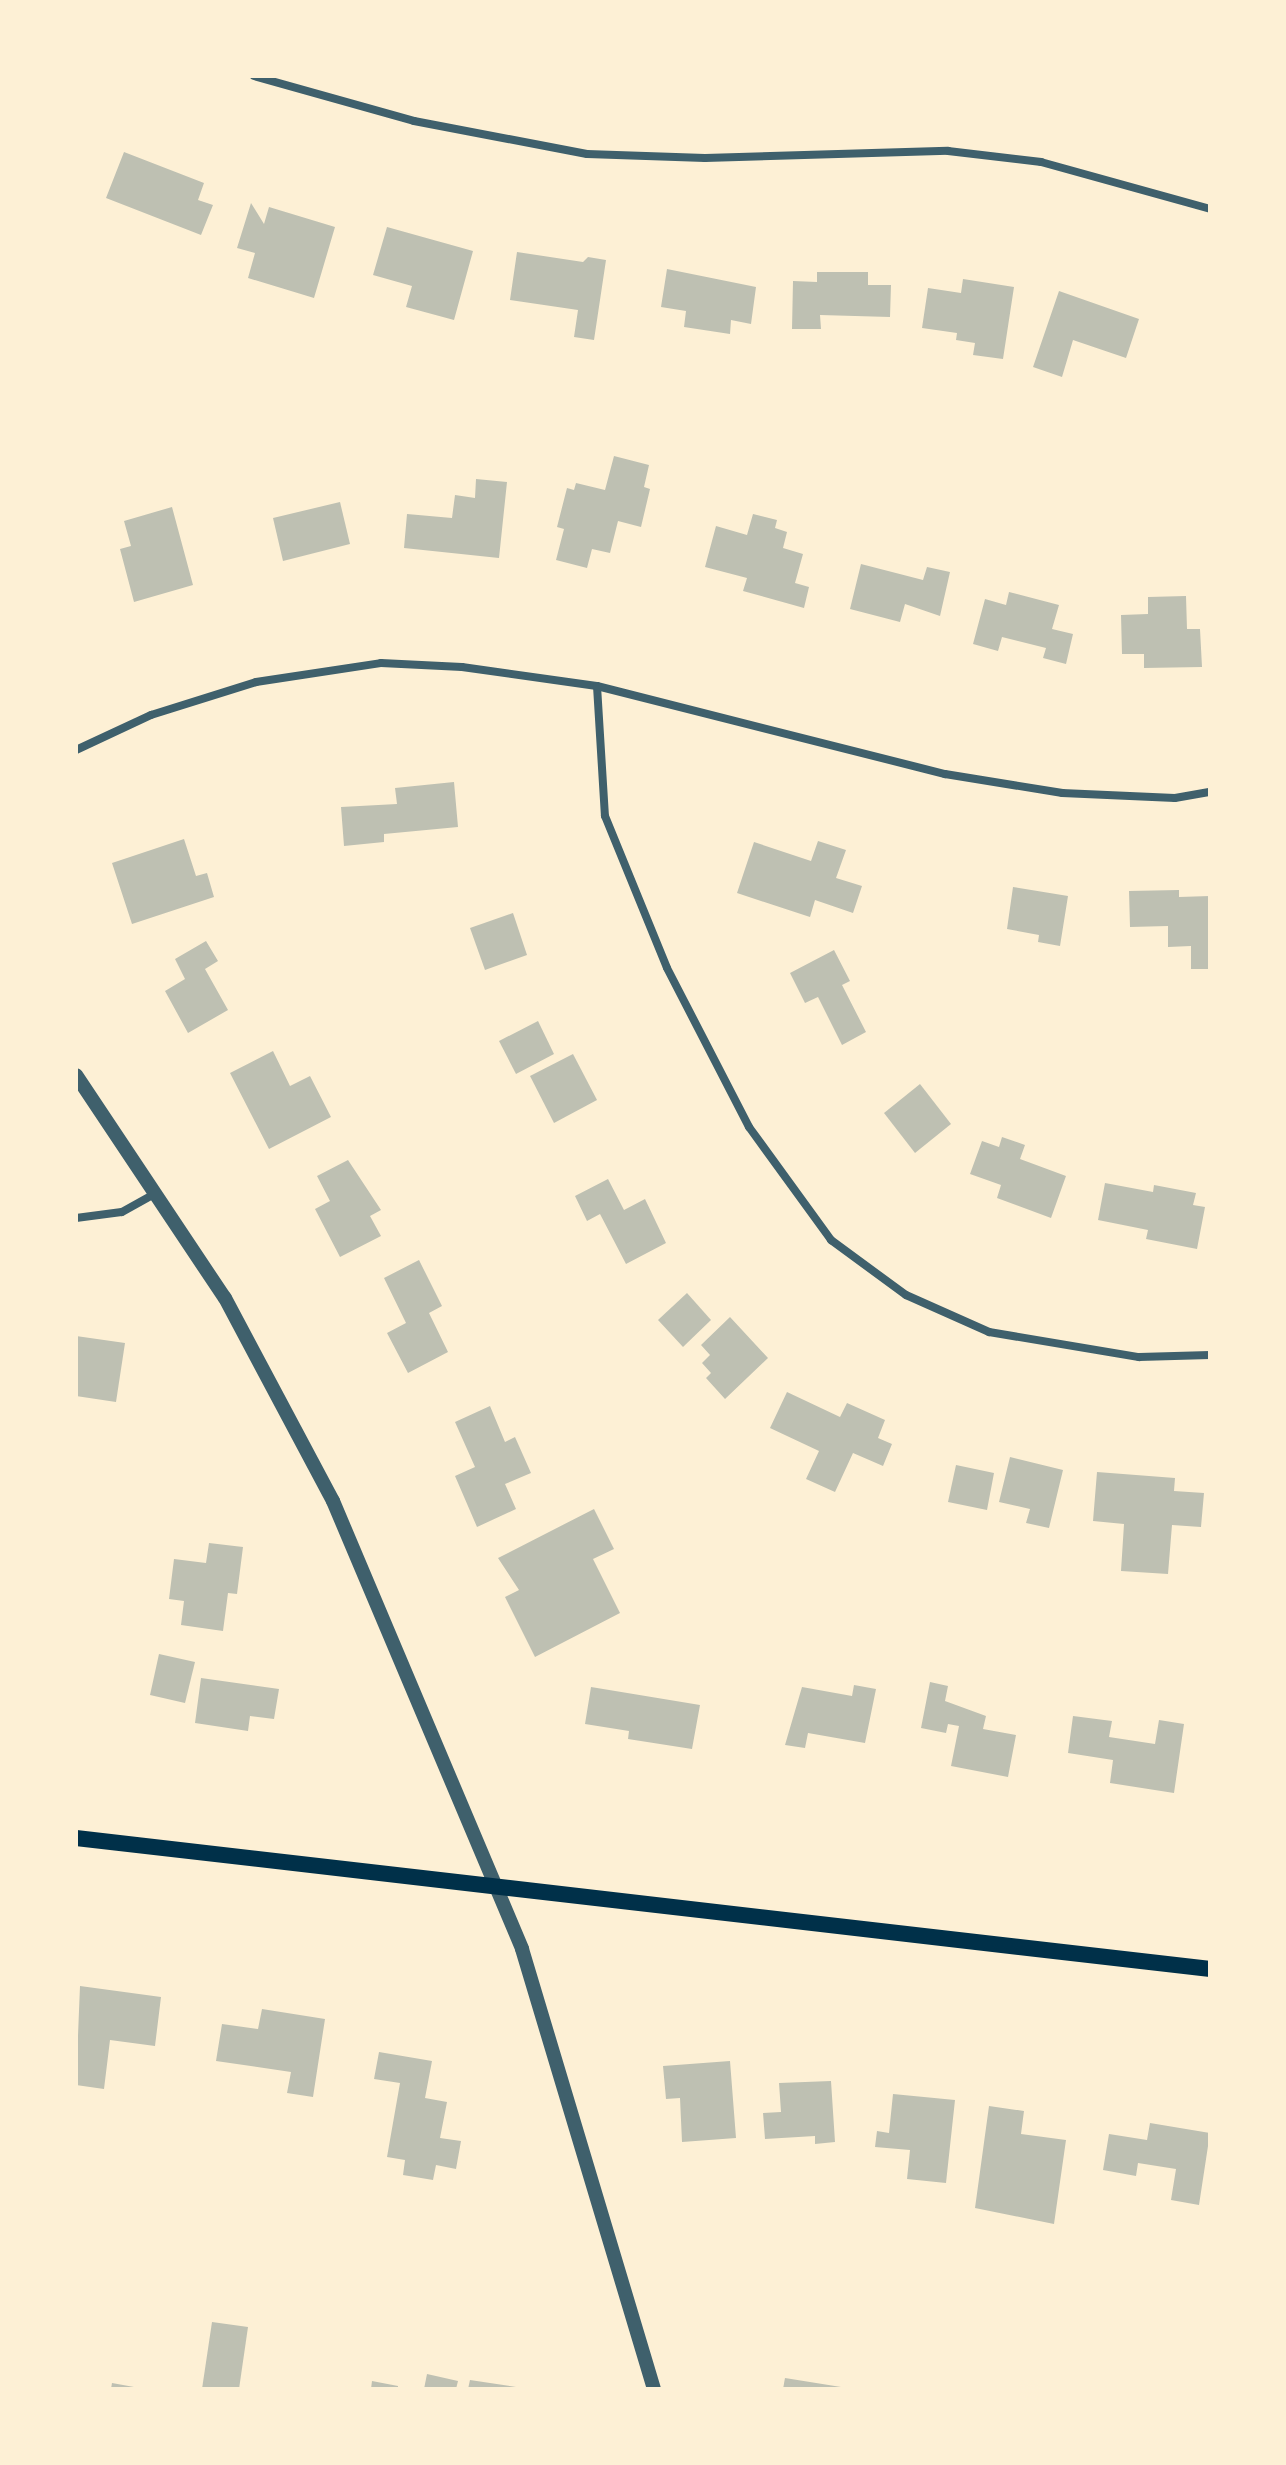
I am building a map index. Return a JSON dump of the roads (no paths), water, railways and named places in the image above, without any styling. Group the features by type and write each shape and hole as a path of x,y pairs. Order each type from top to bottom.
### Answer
{"main road":[{"path":"76,1838 1210,1969"}],"street":[{"path":"254,76 414,121 587,154 705,158 948,151 1041,162 1210,209"},
{"path":"76,750 151,715 256,682 381,663 462,667 597,686 769,726 945,774 1062,793 1175,798 1210,792"},
{"path":"597,686 605,816 667,968 749,1127 831,1240 906,1295 989,1332 1139,1357 1210,1355"},
{"path":"76,1075 225,1298 333,1501 522,1949 624,2305 654,2389"},
{"path":"76,1218 122,1212 155,1194"}]}
